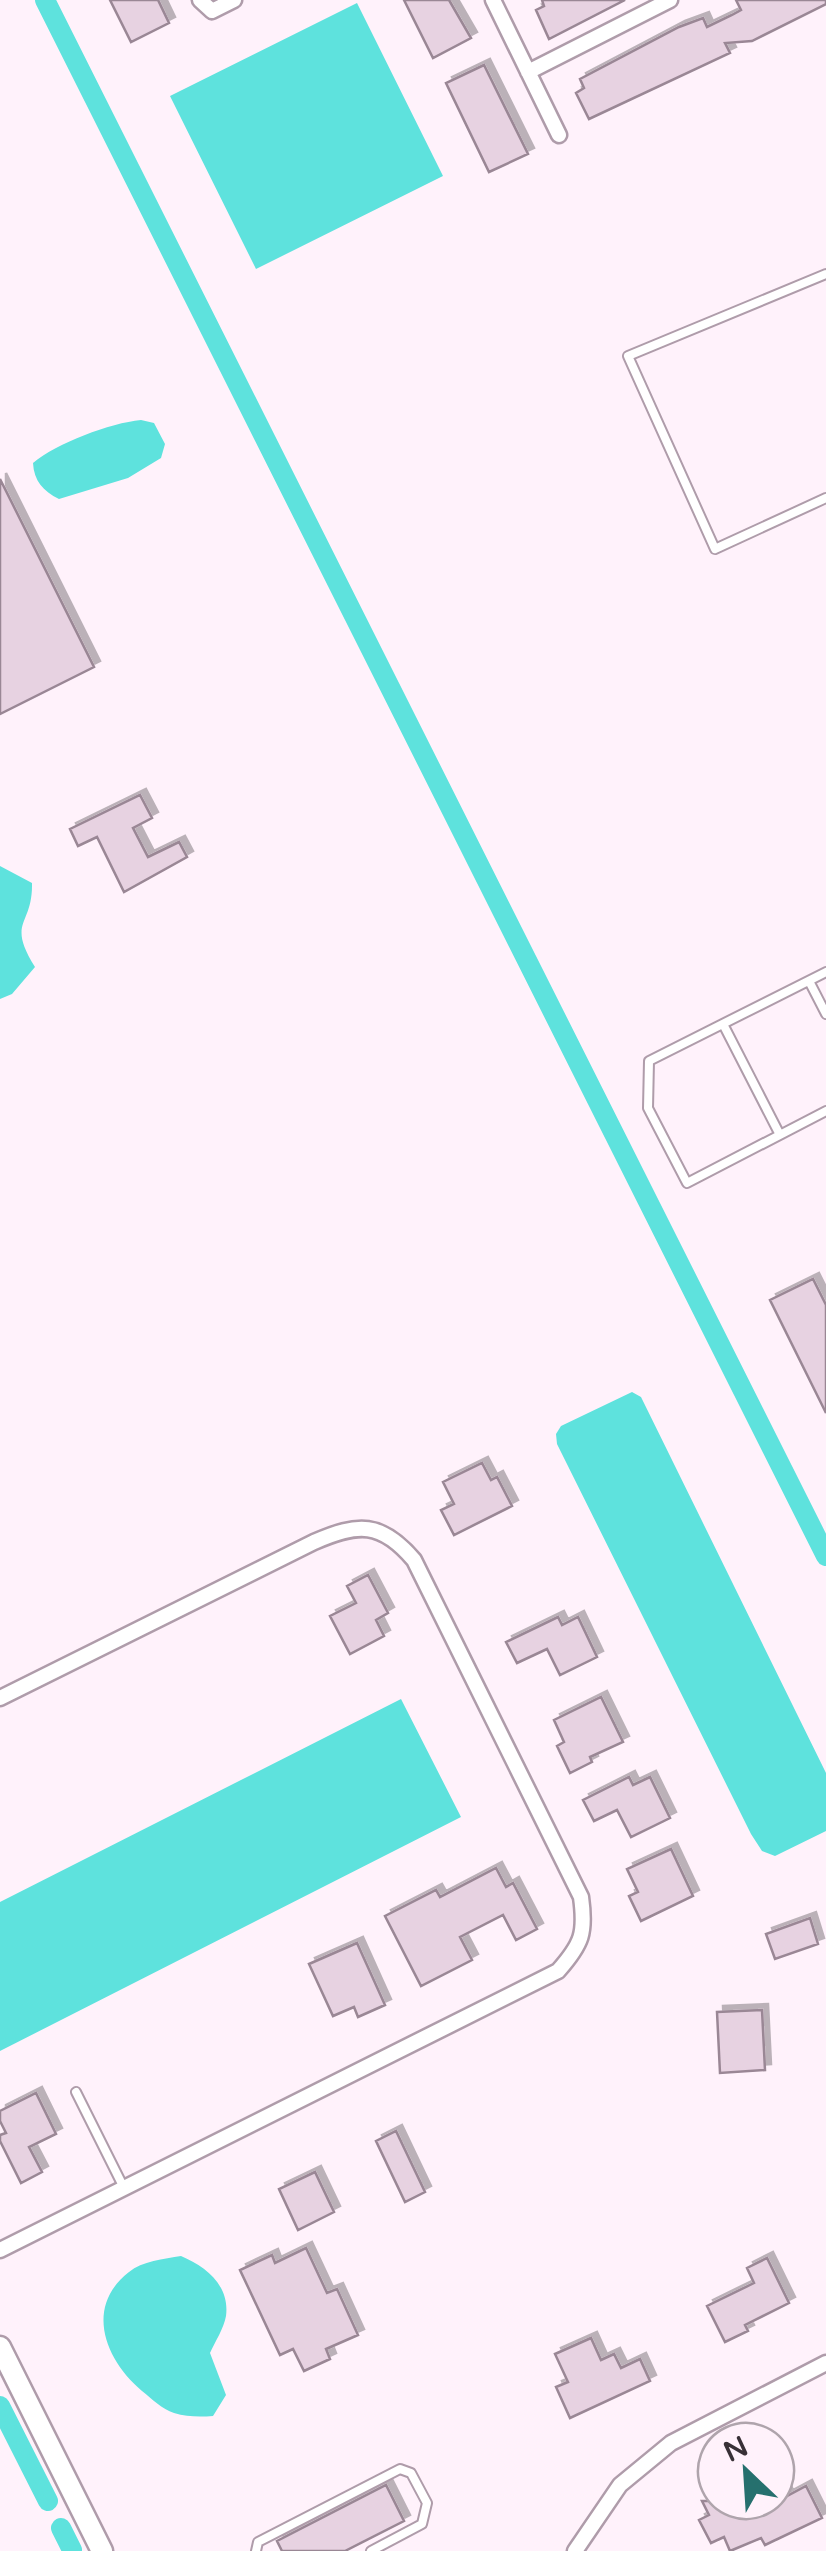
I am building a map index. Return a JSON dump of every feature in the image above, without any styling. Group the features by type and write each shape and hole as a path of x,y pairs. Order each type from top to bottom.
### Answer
{"street":[{"path":"200,0 212,11 234,0"},
{"path":"528,72 670,0"},
{"path":"496,1 559,135"},
{"path":"0,1698 314,1542 344,1529 370,1528 398,1541 414,1560 581,1897 585,1926 577,1950 558,1971 0,2250"},
{"path":"0,2347 102,2551"},
{"path":"575,2551 620,2486 671,2443 826,2363"}],"lane":[{"path":"826,274 628,356 715,549 826,498"},
{"path":"826,972 649,1061 648,1108 687,1183 826,1111"},
{"path":"809,981 826,1014"},
{"path":"723,1024 780,1135"},
{"path":"76,2092 124,2188"},
{"path":"256,2551 258,2542 400,2469 411,2473 428,2503 422,2524 370,2551"}],"water":[{"path":"357,3 443,176 256,269 170,96"},
{"path":"141,420 154,423 165,444 161,458 128,478 59,499 37,480 33,463 56,448 100,430"},
{"path":"0,866 32,883 22,940 35,967 12,994 0,999"},
{"path":"632,1392 641,1397 826,1773 826,1831 775,1856 762,1851 751,1834 557,1444 556,1434 561,1426"},
{"path":"401,1699 461,1817 0,2051 0,1902"},
{"path":"181,2256 214,2278 226,2305 223,2325 210,2353 226,2395 213,2416 179,2414 157,2404 118,2364 105,2333 107,2301 115,2286 140,2265"}],"building":[{"path":"110,0 158,0 169,23 131,42"},
{"path":"404,0 449,0 471,38 433,58"},
{"path":"542,0 625,0 549,39 536,10 544,6"},
{"path":"736,0 826,0 826,4 752,41 725,43 730,53 589,119 576,93 584,88 580,79 679,27 703,18 707,27 732,15 741,10"},
{"path":"484,65 528,154 489,172 446,83"},
{"path":"0,479 94,667 0,714"},
{"path":"140,795 152,818 133,828 148,857 179,842 187,857 124,892 97,837 78,846 70,829"},
{"path":"813,1279 826,1305 826,1413 770,1300"},
{"path":"482,1463 491,1480 497,1477 512,1506 454,1535 441,1510 454,1504 443,1482"},
{"path":"368,1575 388,1613 376,1620 384,1636 350,1654 330,1616 356,1603 347,1586"},
{"path":"558,1617 562,1625 578,1617 597,1657 560,1675 547,1649 517,1663 506,1642"},
{"path":"601,1697 623,1742 590,1757 592,1762 570,1773 557,1746 564,1742 554,1720"},
{"path":"629,1777 633,1785 650,1777 670,1818 631,1837 617,1810 594,1821 583,1800"},
{"path":"671,1849 693,1896 641,1921 629,1896 638,1892 627,1869"},
{"path":"496,1868 506,1887 513,1883 537,1929 516,1940 503,1915 460,1937 472,1960 421,1986 385,1916 436,1890 440,1897"},
{"path":"810,1918 818,1944 775,1959 766,1934"},
{"path":"357,1943 385,2005 358,2017 354,2007 333,2016 309,1964"},
{"path":"762,2010 765,2070 720,2073 717,2012"},
{"path":"36,2093 56,2134 29,2147 42,2172 21,2183 0,2141 0,2135 6,2133 0,2111"},
{"path":"396,2131 425,2192 405,2202 376,2141"},
{"path":"315,2172 334,2212 298,2230 279,2189"},
{"path":"306,2248 327,2293 337,2289 358,2335 326,2349 330,2359 304,2371 293,2349 280,2355 240,2270 272,2255 275,2263"},
{"path":"767,2258 789,2303 745,2325 748,2331 725,2342 707,2306 754,2283 747,2268"},
{"path":"591,2338 601,2360 614,2354 621,2368 640,2359 650,2381 570,2418 556,2387 568,2382 555,2354"},
{"path":"386,2485 404,2521 345,2551 282,2551 277,2541"},
{"path":"806,2486 822,2518 765,2545 761,2538 730,2551 724,2537 711,2543 700,2521 796,2521 796,2491"}],"waterway":[{"path":"45,0 826,1556"},
{"path":"0,2406 48,2501"},
{"path":"61,2528 72,2550"}]}
